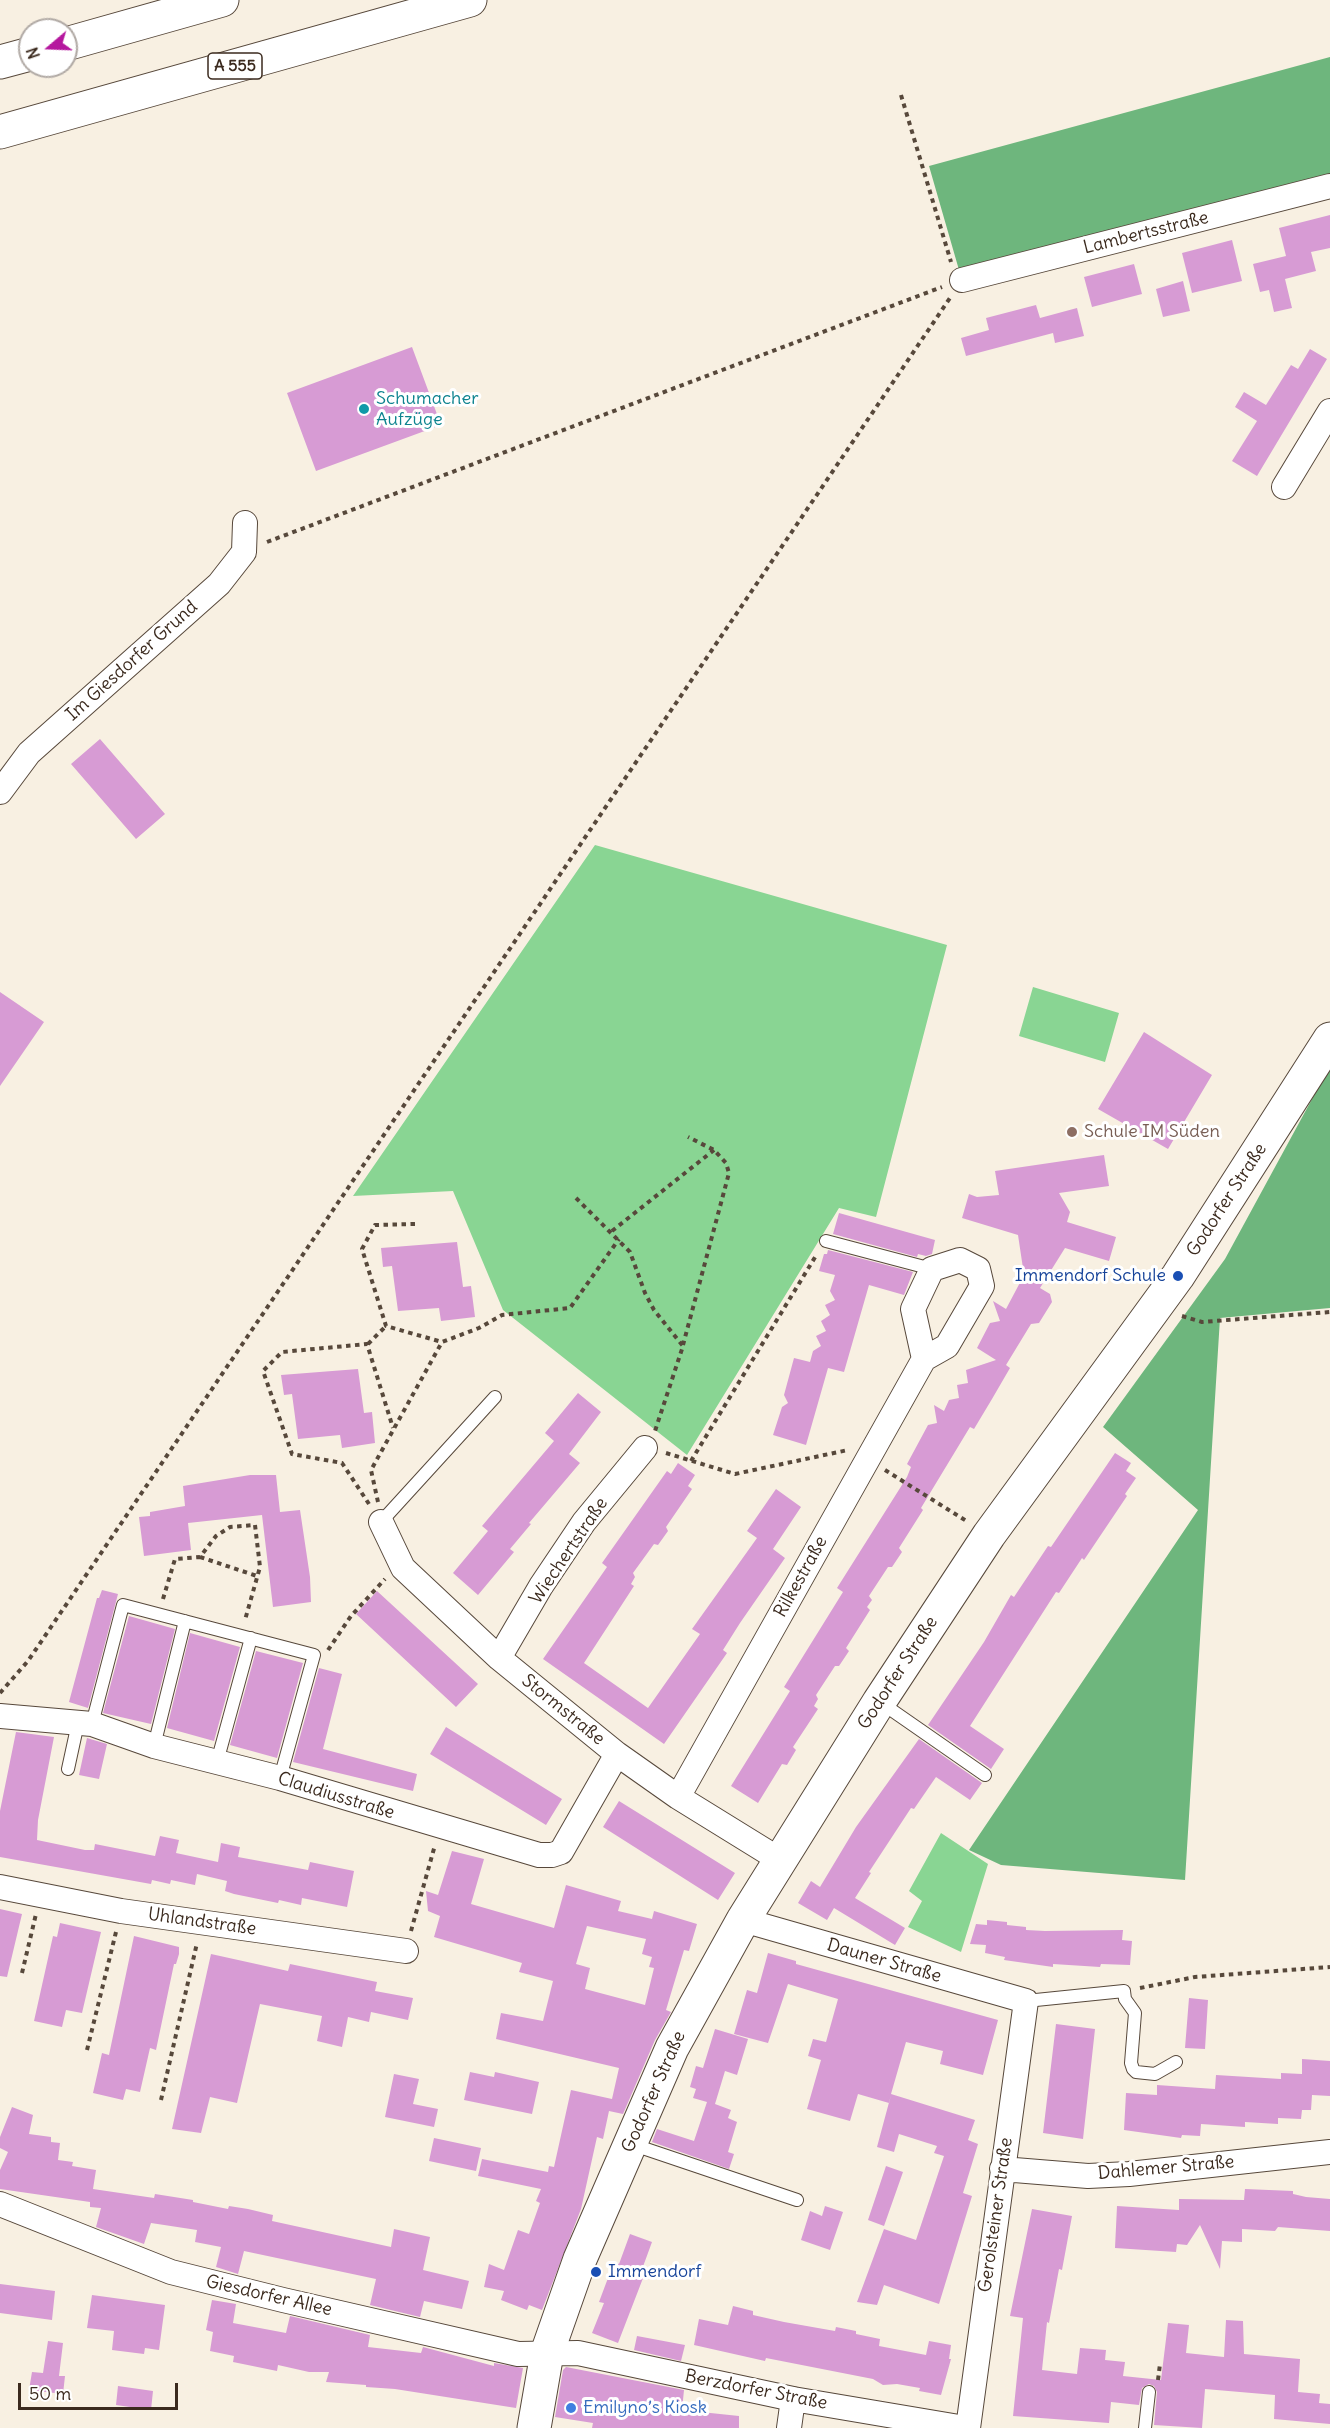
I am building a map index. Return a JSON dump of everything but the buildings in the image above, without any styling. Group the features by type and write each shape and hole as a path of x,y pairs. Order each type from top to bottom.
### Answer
{"main road":[{"path":"78,41 222,0"},
{"name":"A 555","path":"0,132 470,0"},
{"path":"0,62 18,57"},
{"name":"Godorfer Straße","path":"534,2428 548,2353 580,2259 676,2039 743,1920 879,1702 989,1535 1179,1276 1330,1039"}],"street":[{"name":"Lambertsstraße","path":"962,280 1330,186"},
{"path":"1284,487 1330,411"},
{"path":"244,552 245,523"},
{"name":"Im Giesdorfer Grund","path":"0,792 29,753 219,584 244,552"},
{"name":"Rilkestraße","path":"678,1797 924,1359 947,1346 982,1286 978,1269 960,1260 932,1269"},
{"path":"924,1359 913,1309 932,1269"},
{"name":"Wiechertstraße","path":"499,1658 541,1586 584,1522 645,1447"},
{"name":"Stormstraße","path":"381,1522 401,1562 499,1658 617,1754 678,1797 780,1860"},
{"name":"Claudiusstraße","path":"0,1716 85,1724 154,1746 280,1778 539,1856 552,1856 561,1852 617,1754"},
{"name":"Uhlandstraße","path":"0,1887 121,1911 406,1951"},
{"name":"Dauner Straße","path":"743,1920 1026,2001"},
{"name":"Gerolsteiner Straße","path":"966,2428 1026,2001"},
{"name":"Dahlemer Straße","path":"1002,2169 1088,2176 1129,2174 1330,2152"},
{"name":"Giesdorfer Allee","path":"0,2204 171,2272 518,2354 548,2353"},
{"name":"Berzdorfer Straße","path":"548,2353 578,2353 793,2399 966,2428"},
{"path":"789,2428 793,2399"}],"lane":[{"path":"826,1241 932,1269"},
{"path":"381,1522 495,1397"},
{"path":"68,1769 85,1724 123,1605 314,1655 280,1778"},
{"path":"154,1746 185,1621"},
{"path":"217,1762 246,1637"},
{"path":"879,1702 985,1775"},
{"path":"1026,2001 1124,1991 1125,1999 1135,2013 1131,2063 1133,2069 1136,2072 1155,2074 1176,2062"},
{"path":"630,2144 797,2200"},
{"path":"1145,2428 1149,2392"}],"path":[{"path":"902,95 954,271 962,280"},
{"path":"244,552 287,533 962,280"},
{"path":"0,1694 28,1661 48,1632 962,280"},
{"path":"688,1137 714,1150 726,1163 729,1173 683,1346 658,1425 645,1447 735,1474 852,1449 989,1535"},
{"path":"612,1231 714,1150"},
{"path":"576,1198 612,1231 630,1252 641,1285 654,1310 683,1346"},
{"path":"386,1326 362,1249 375,1225 415,1224"},
{"path":"386,1326 442,1342 479,1328 502,1315 570,1308 619,1239"},
{"path":"691,1461 826,1241"},
{"path":"1176,1314 1202,1322 1330,1312"},
{"path":"381,1522 342,1463 292,1454 263,1371 282,1352 367,1344 386,1326"},
{"path":"381,1522 371,1470 442,1342"},
{"path":"367,1344 394,1430"},
{"path":"200,1557 216,1536 230,1527 255,1525 260,1567 246,1637"},
{"path":"160,1614 175,1559 200,1557 257,1576"},
{"path":"314,1655 331,1648 355,1611 401,1562"},
{"path":"406,1951 440,1827"},
{"path":"22,1973 41,1896"},
{"path":"87,2050 121,1911"},
{"path":"161,2100 202,1922"},
{"path":"1124,1991 1195,1977 1330,1967"}],"green space":[{"path":"1330,57 1330,174 959,270 929,166"},
{"path":"595,845 947,945 876,1217 839,1208 687,1455 503,1310 453,1191 353,1196"},
{"path":"1033,987 1119,1013 1105,1062 1019,1036"},
{"path":"1330,1066 1330,1308 1220,1318 1185,1880 1001,1865 969,1850 1198,1510 1103,1427 1225,1259"},
{"path":"941,1833 988,1864 961,1952 908,1927 922,1901 909,1891"}],"place":[{"name":"Schumacher Aufzüge","path":"364,409"},
{"name":"Schule IM Süden","path":"1072,1132"},
{"name":"Immendorf Schule","path":"1178,1276"},
{"name":"Immendorf","path":"596,2272"},
{"name":"Emilyno’s Kiosk","path":"571,2408"}]}
